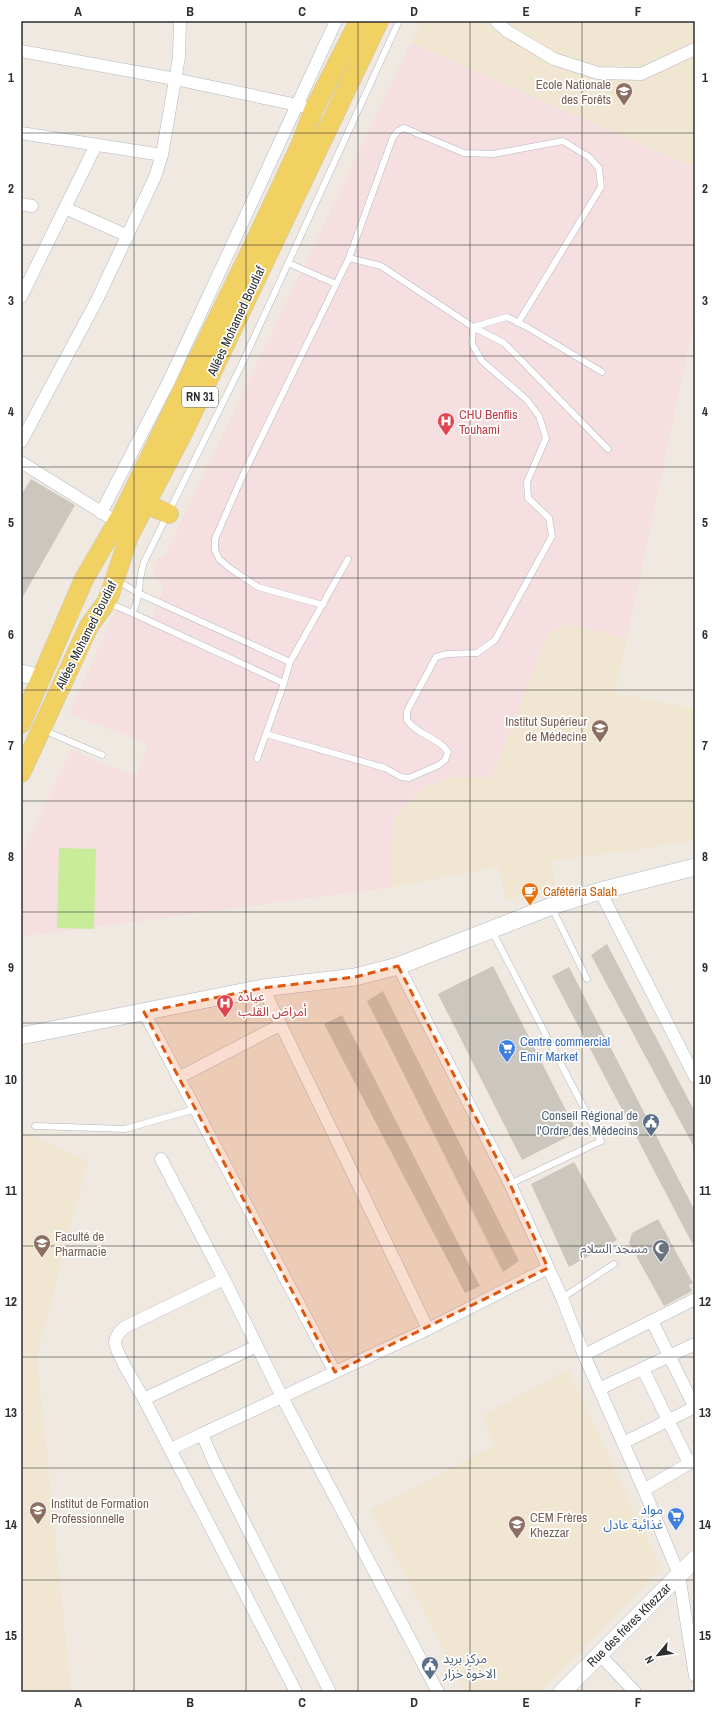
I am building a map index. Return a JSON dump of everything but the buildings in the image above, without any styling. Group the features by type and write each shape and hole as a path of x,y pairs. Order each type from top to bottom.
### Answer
{"main road":[{"name":"Allées Mohamed Boudiaf","path":"21,724 84,579 92,566 109,517 254,244 300,146 314,109 359,21"},
{"name":"Allées Mohamed Boudiaf","path":"21,773 89,626 105,604 115,579 125,546 183,433 379,21"},
{"path":"146,504 169,514"},
{"path":"92,566 106,572 115,579"},
{"path":"77,595 92,603 105,604"}],"street":[{"path":"21,442 98,300 155,177 162,155 179,57 180,21"},
{"path":"21,462 109,517 169,381 296,104 336,21"},
{"path":"496,21 507,31 554,59 598,73 641,74 695,49"},
{"path":"21,51 175,78 314,109"},
{"path":"21,133 162,155"},
{"path":"21,297 96,145"},
{"path":"65,208 128,236"},
{"path":"21,673 41,678"},
{"path":"21,1036 263,988 355,977 398,966 552,906 600,890 695,867"},
{"path":"600,890 695,1077"},
{"path":"398,966 510,1184 562,1298 584,1355 644,1490 679,1575 695,1676"},
{"path":"263,988 428,1329"},
{"path":"144,1012 335,1372"},
{"path":"178,1078 280,1025"},
{"path":"161,1159 224,1279 282,1397 438,1692"},
{"path":"171,1449 428,1329 548,1268"},
{"path":"224,1279 146,1316 120,1331 115,1341 116,1347 171,1449 296,1692"},
{"path":"584,1355 695,1299"},
{"path":"623,1443 695,1407 652,1320"},
{"path":"599,1389 695,1344"},
{"path":"144,1399 257,1346"},
{"path":"643,1369 692,1462 644,1490"},
{"path":"202,1434 214,1462 330,1692"},
{"name":"Rue des frères Khezzar","path":"562,1692 695,1559"},
{"path":"600,1655 635,1692"}],"lane":[{"path":"132,613 137,601 140,574 144,562 241,366 399,21"},
{"path":"323,605 258,587 231,569 219,558 215,550 215,539 242,477 349,258 393,137 398,131 404,128 464,153 493,154 563,141 589,157 600,168 601,186 518,323"},
{"path":"349,258 380,266 472,327 504,343 608,449"},
{"path":"288,263 336,284"},
{"path":"472,327 507,317 602,372"},
{"path":"266,734 385,768 401,777 409,778 440,765 446,760 448,752 444,747 412,728 407,720 407,711 436,657 447,654 477,653 495,640 552,536 548,518 528,498 527,482 546,438 539,416 527,400 482,362 472,344 472,327"},
{"path":"257,759 284,684 290,662 348,559"},
{"path":"115,579 138,593 290,662"},
{"path":"105,604 116,606 132,613 284,684"},
{"path":"41,729 102,755"},
{"path":"552,906 587,979"},
{"path":"491,930 600,1141 510,1184"},
{"path":"35,1126 125,1129 195,1109"},
{"path":"562,1298 614,1264"}],"highlighted area":[{"path":"398,966 510,1184 548,1268 335,1372 144,1012 263,988 355,977"}],"shaded area":[{"name":"Ecole Nationale des Forêts","path":"421,21 695,21 695,168 411,43"},
{"name":"CHU Benflis Touhami","path":"411,43 695,168 695,317 627,638 569,624 548,633 492,777 452,777 424,787 393,818 392,887 21,937 21,854 71,750 136,776 148,744 69,714 118,605 152,618 164,585 154,577 154,567 158,558 165,555"},
{"name":"Institut Supérieur de Médecine","path":"569,624 627,638 615,693 695,709 695,841 552,861 555,886 506,900 498,867 392,887 393,818 424,787 452,777 492,777 548,633"},
{"path":"21,1130 88,1161 37,1356 71,1692 21,1692"},
{"name":"CEM Frères Khezzar","path":"568,1369 661,1568 541,1692 522,1692 521,1690 518,1692 465,1692 371,1510 494,1445 482,1416"}],"green space":[{"path":"59,848 96,849 94,929 57,928"}],"place":[{"name":"Ecole Nationale des Forêts","path":"624,106"},
{"name":"CHU Benflis Touhami","path":"446,436"},
{"name":"Institut Supérieur de Médecine","path":"600,743"},
{"name":"Cafétéria Salah","path":"530,906"},
{"name":"عيادة أمراض القلب","path":"225,1018"},
{"name":"Centre commercial Emir Market","path":"507,1063"},
{"name":"Conseil Régional de l'Ordre des Médecins","path":"651,1137"},
{"name":"Faculté de Pharmacie","path":"42,1258"},
{"name":"مسجد السلام","path":"661,1263"},
{"name":"Institut de Formation Professionnelle","path":"38,1525"},
{"name":"مواد غذائية عادل","path":"676,1531"},
{"name":"CEM Frères Khezzar","path":"517,1539"},
{"name":"مركز بريد الاخوة خزار","path":"430,1680"}]}
